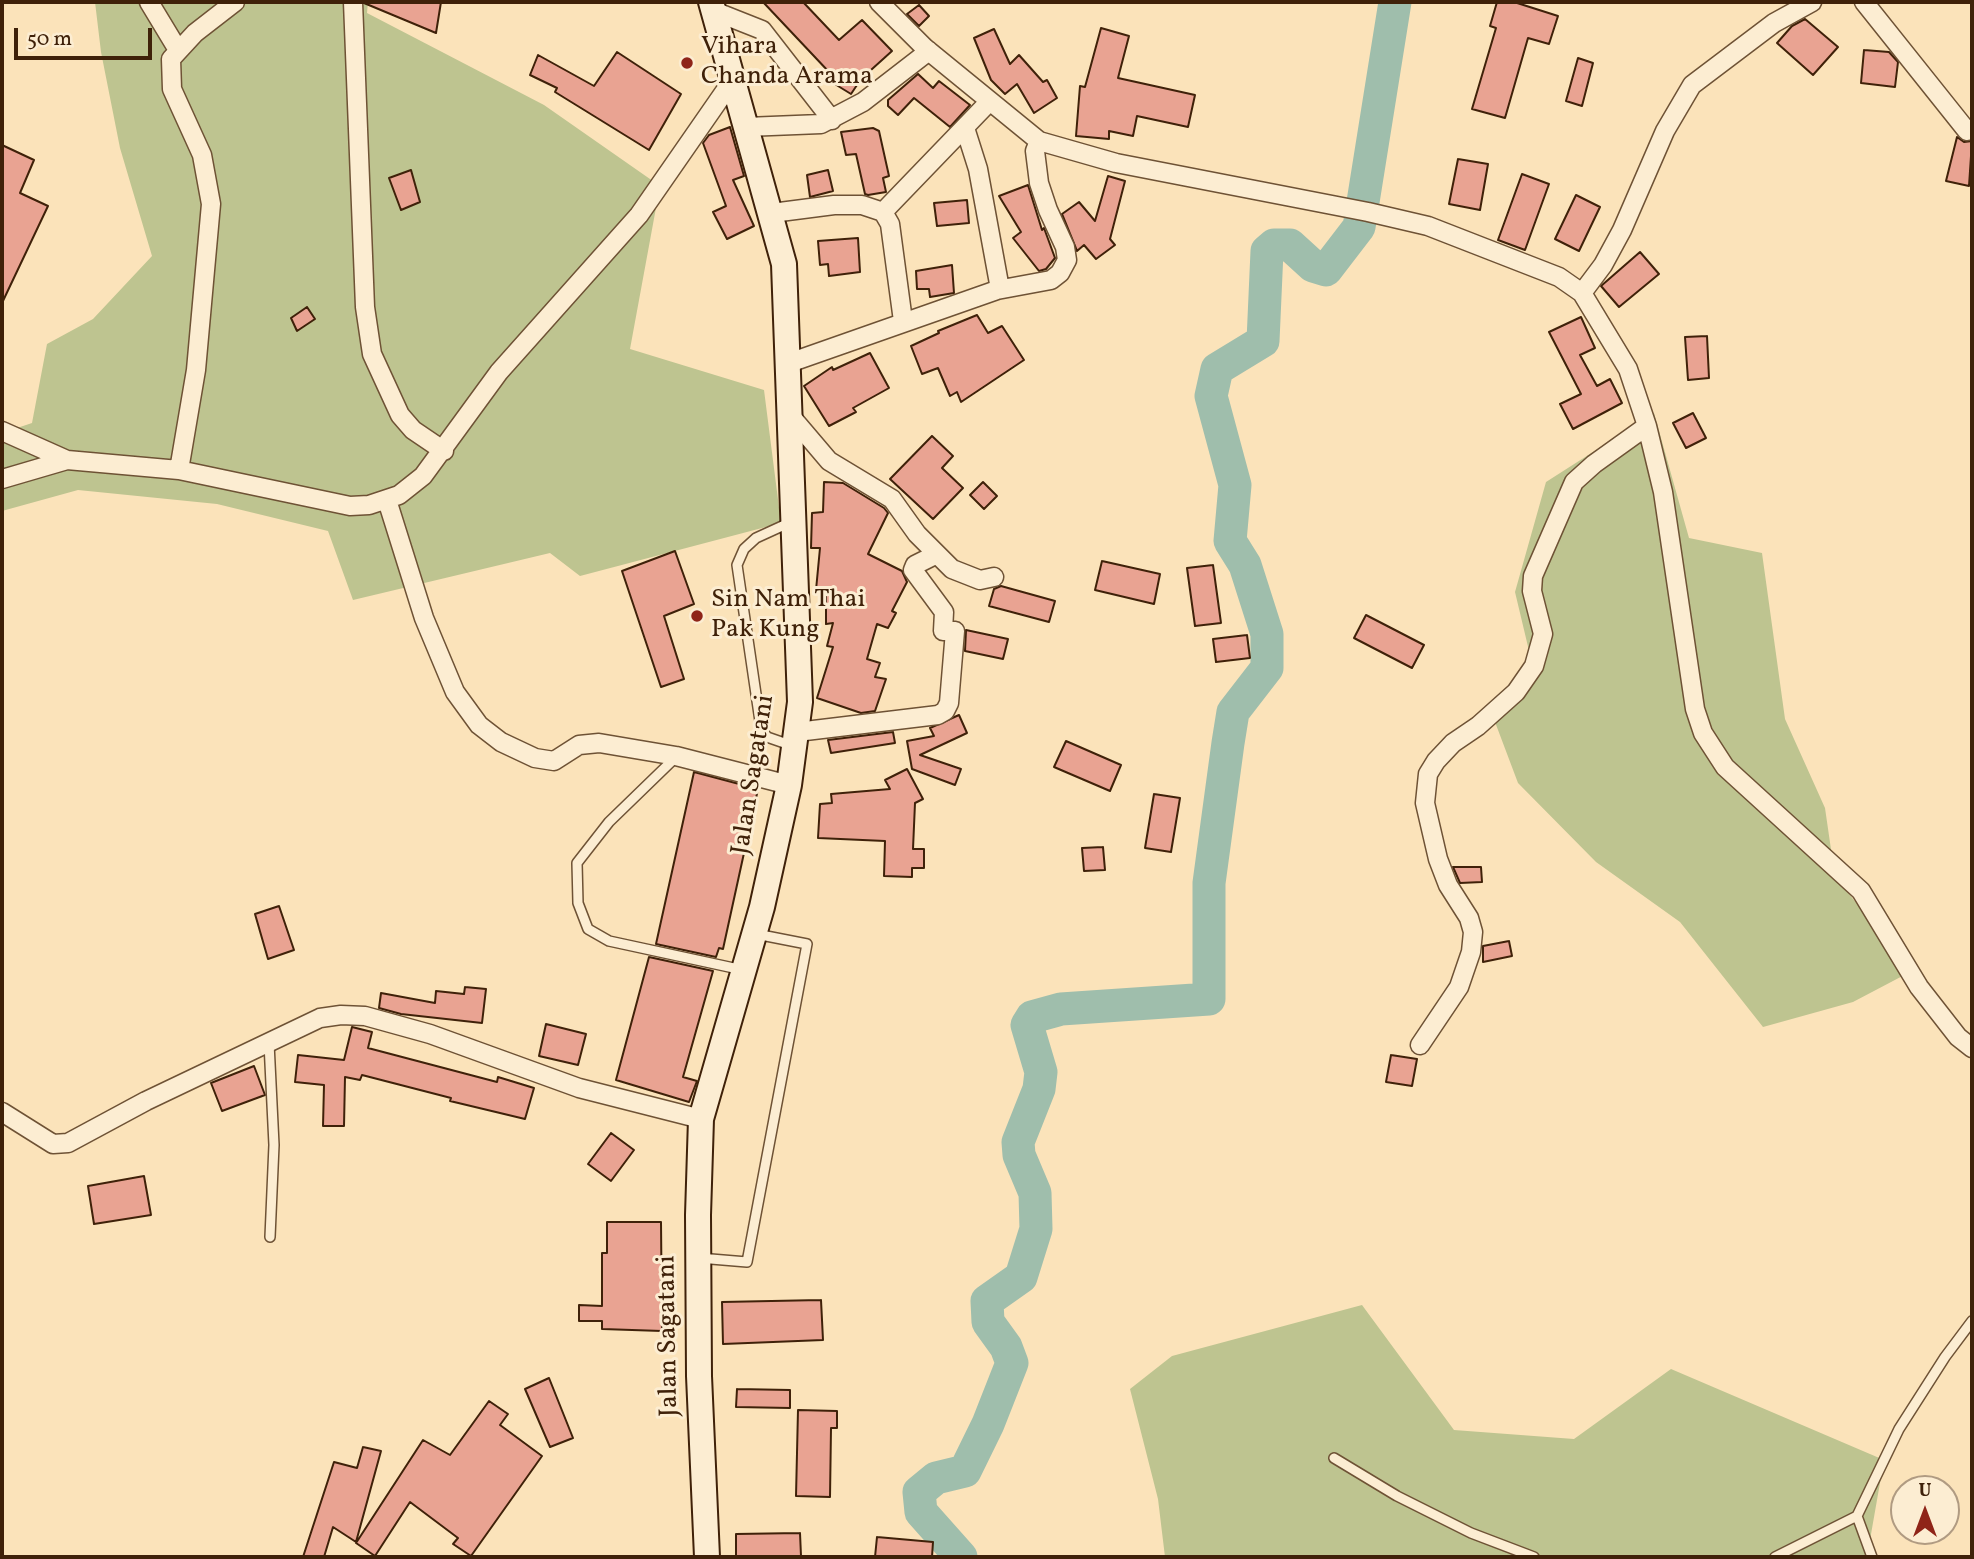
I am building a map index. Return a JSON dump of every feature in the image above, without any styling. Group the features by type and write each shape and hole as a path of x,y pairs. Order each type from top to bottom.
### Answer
{"street":[{"path":"149,2 178,50"},
{"path":"179,470 196,370 211,204 202,155 172,89 171,58 234,2"},
{"path":"353,2 365,307 372,354 400,415 413,430 444,451"},
{"path":"1582,293 1603,265 1622,230 1665,131 1692,85 1774,23 1812,2"},
{"path":"1864,2 1967,131"},
{"path":"888,5 929,51 1039,141 1116,163 1428,226 1559,277 1582,293 1628,369 1647,426 1662,492 1695,709 1703,733 1725,767 1861,891 1919,988 1958,1037 1972,1048"},
{"path":"713,6 768,35 832,120"},
{"name":"Jalan Sagatani","path":"707,1557 699,1376 701,1119 755,934 789,785 800,702 784,264 713,6"},
{"path":"746,127 808,127 832,120 873,95 929,51"},
{"path":"2,431 67,460 179,470 350,506 387,500 410,489 444,451 499,372 639,215 732,81"},
{"path":"883,212 989,102"},
{"path":"965,128 978,169 1000,289"},
{"path":"789,363 1000,289 1051,280 1067,260 1065,247 1048,210 1040,183 1035,151 1039,141"},
{"path":"772,213 834,205 862,205 883,212 890,224 903,321"},
{"path":"789,414 829,461 892,499 916,534 937,554 969,578 981,580 994,577"},
{"path":"1420,1045 1459,988 1471,952 1473,932 1469,918 1448,885 1438,859 1425,803 1428,774 1436,761 1453,744 1516,692 1534,666 1543,634 1532,591 1533,576 1574,482 1594,464 1647,426"},
{"path":"2,479 67,460"},
{"path":"387,500 424,618 455,692 479,725 501,742 546,760 562,758 585,743 676,756 789,785"},
{"path":"796,739 938,715 945,711 949,703 956,631 943,631 944,612 912,570 915,565 937,554"},
{"path":"2,1112 53,1144 68,1143 146,1101 320,1018 365,1016 430,1034 579,1088 701,1119"}],"lane":[{"path":"794,522 756,538 744,549 737,565 761,727 767,737 796,739"},
{"path":"676,756 608,822 577,863 578,903 587,929 609,942 744,970"},
{"path":"698,1258 747,1262 807,944 755,934"},
{"path":"269,1043 274,1145 270,1237"},
{"path":"1776,1557 1857,1516 1899,1429 1945,1357 1972,1321"},
{"path":"1334,1458 1446,1520 1534,1557"},
{"path":"1857,1516 1871,1557"}],"green space":[{"path":"95,2 368,2 367,13 544,105 660,186 630,349 764,390 781,523 580,576 550,553 353,600 328,531 217,504 78,490 2,511 2,433 32,423 47,344 93,319 152,256 120,148 101,52"},
{"path":"1654,413 1689,538 1762,553 1785,719 1825,808 1835,877 1912,971 1853,1002 1763,1027 1680,922 1596,862 1518,783 1492,714 1530,655 1515,592 1546,482"},
{"path":"1362,1305 1454,1430 1574,1439 1671,1369 1884,1460 1867,1557 1165,1557 1158,1499 1130,1389 1172,1356"}],"building":[{"path":"441,2 436,33 364,3"},
{"path":"763,2 803,2 839,40 862,20 892,51 861,79 851,94 825,78 829,72"},
{"path":"1497,2 1514,2 1558,16 1549,44 1528,38 1505,118 1472,109 1496,28 1490,26"},
{"path":"919,5 929,16 919,26 907,14"},
{"path":"1805,19 1838,47 1813,75 1777,43 1792,26"},
{"path":"1101,28 1129,36 1118,78 1195,95 1188,127 1137,116 1133,136 1109,131 1109,139 1076,136 1080,86 1085,87"},
{"path":"994,29 1010,64 1019,55 1043,82 1047,80 1057,98 1034,113 1017,84 1005,94 991,80 974,38"},
{"path":"1864,50 1889,52 1898,62 1895,87 1861,83"},
{"path":"617,52 681,94 649,150 555,92 557,88 530,75 538,55 594,86"},
{"path":"1578,58 1593,63 1582,106 1566,101"},
{"path":"918,74 933,88 939,81 970,105 950,127 914,98 898,115 888,106 888,100"},
{"path":"730,127 744,176 733,180 754,226 727,239 713,212 726,206 703,143 709,135"},
{"path":"873,128 879,131 889,176 883,178 886,192 868,195 865,194 856,154 846,155 841,132"},
{"path":"1957,137 1964,142 1972,141 1969,186 1946,181"},
{"path":"2,145 34,160 20,193 48,206 2,303"},
{"path":"1458,159 1488,164 1480,210 1449,204"},
{"path":"411,170 420,202 401,210 389,178"},
{"path":"828,170 833,191 810,197 807,175"},
{"path":"1522,174 1549,184 1525,250 1498,240"},
{"path":"1108,176 1125,181 1110,239 1115,245 1096,259 1084,245 1077,251 1062,214 1079,202 1095,221"},
{"path":"1028,185 1042,230 1044,228 1055,258 1046,269 1039,271 1013,238 1021,232 999,196"},
{"path":"1576,195 1600,207 1579,251 1555,239"},
{"path":"967,200 969,223 937,226 934,203"},
{"path":"858,238 860,272 829,276 828,264 820,265 818,241"},
{"path":"1640,252 1659,274 1619,307 1601,286"},
{"path":"952,265 954,293 930,297 929,289 917,289 916,271"},
{"path":"307,307 315,319 297,331 291,318"},
{"path":"977,315 988,333 1002,326 1024,360 961,402 957,392 950,396 938,368 922,374 911,346"},
{"path":"1581,317 1595,348 1580,355 1597,386 1610,379 1622,403 1573,429 1560,404 1581,394 1549,332"},
{"path":"1707,336 1709,378 1688,380 1685,337"},
{"path":"870,353 889,388 853,408 856,412 829,426 804,386 832,367 833,370"},
{"path":"1693,413 1706,438 1686,448 1673,423"},
{"path":"932,436 953,456 942,468 963,488 933,519 890,479"},
{"path":"824,482 843,483 884,508 888,513 868,554 902,571 907,582 892,611 896,613 888,628 877,624 867,659 880,663 875,677 886,679 875,711 861,713 817,698 833,647 827,646 833,623 826,624 826,591 816,590 820,548 811,548 812,513 823,512"},
{"path":"983,482 997,496 984,509 970,495"},
{"path":"675,551 694,604 664,616 684,679 661,687 622,571"},
{"path":"1102,561 1160,574 1154,604 1095,590"},
{"path":"1213,565 1221,623 1195,626 1187,568"},
{"path":"1001,586 1055,601 1049,622 989,606 994,589"},
{"path":"1366,615 1424,645 1412,668 1354,638"},
{"path":"966,630 1008,639 1003,659 965,651"},
{"path":"1247,635 1250,658 1216,662 1213,639"},
{"path":"959,715 967,733 920,755 961,769 955,785 912,769 907,741 934,736 930,728"},
{"path":"893,732 895,743 831,753 828,740"},
{"path":"1066,741 1121,765 1110,791 1054,767"},
{"path":"907,769 923,799 915,803 913,849 924,849 924,868 912,868 912,877 884,876 885,841 818,838 820,804 832,803 831,794 890,789 885,780"},
{"path":"694,772 758,789 723,949 719,948 716,957 656,944"},
{"path":"1154,794 1180,798 1171,852 1145,848"},
{"path":"1103,847 1105,870 1084,871 1082,848"},
{"path":"1453,867 1481,867 1482,882 1460,883"},
{"path":"279,906 294,950 268,959 255,914"},
{"path":"1509,941 1512,956 1483,962 1483,946"},
{"path":"649,957 713,971 683,1077 697,1081 689,1102 616,1080"},
{"path":"465,987 486,989 482,1023 401,1014 379,1008 381,993 435,1003 436,991 464,994"},
{"path":"546,1024 586,1034 578,1065 539,1056"},
{"path":"352,1027 372,1032 368,1048 497,1082 498,1077 534,1088 525,1119 450,1101 451,1098 362,1075 360,1080 345,1077 344,1126 323,1126 324,1085 295,1082 298,1055 344,1060"},
{"path":"1391,1055 1417,1059 1412,1086 1386,1082"},
{"path":"254,1066 265,1095 222,1111 211,1083"},
{"path":"611,1133 634,1150 611,1181 588,1164"},
{"path":"144,1176 151,1215 94,1224 88,1186"},
{"path":"607,1222 661,1222 662,1331 602,1329 602,1321 579,1321 579,1305 602,1306 602,1253 607,1253"},
{"path":"821,1300 823,1340 723,1344 722,1302"},
{"path":"549,1378 573,1438 550,1447 525,1389"},
{"path":"737,1389 790,1390 790,1408 736,1407"},
{"path":"489,1401 508,1414 500,1425 542,1456 471,1556 453,1544 458,1538 410,1502 375,1556 356,1543 423,1440 450,1455"},
{"path":"798,1410 837,1411 837,1428 831,1428 830,1497 796,1496"},
{"path":"363,1447 381,1451 356,1542 333,1527 324,1557 303,1557 334,1462 357,1468"},
{"path":"800,1533 801,1556 736,1557 736,1534"},
{"path":"877,1537 933,1542 932,1557 875,1557"}],"waterway":[{"path":"961,1557 921,1512 919,1492 936,1478 965,1471 988,1424 1012,1363 1006,1347 988,1322 987,1301 1021,1277 1036,1229 1035,1193 1019,1155 1018,1142 1039,1089 1041,1072 1027,1025 1032,1017 1061,1009 1209,999 1209,883 1233,712 1267,668 1267,634 1245,565 1230,541 1235,485 1211,396 1217,369 1263,341 1267,251 1274,245 1290,245 1313,266 1326,270 1359,227 1395,2"}],"place":[{"name":"Vihara Chanda Arama","path":"687,63"},
{"name":"Sin Nam Thai Pak Kung","path":"697,616"}]}
